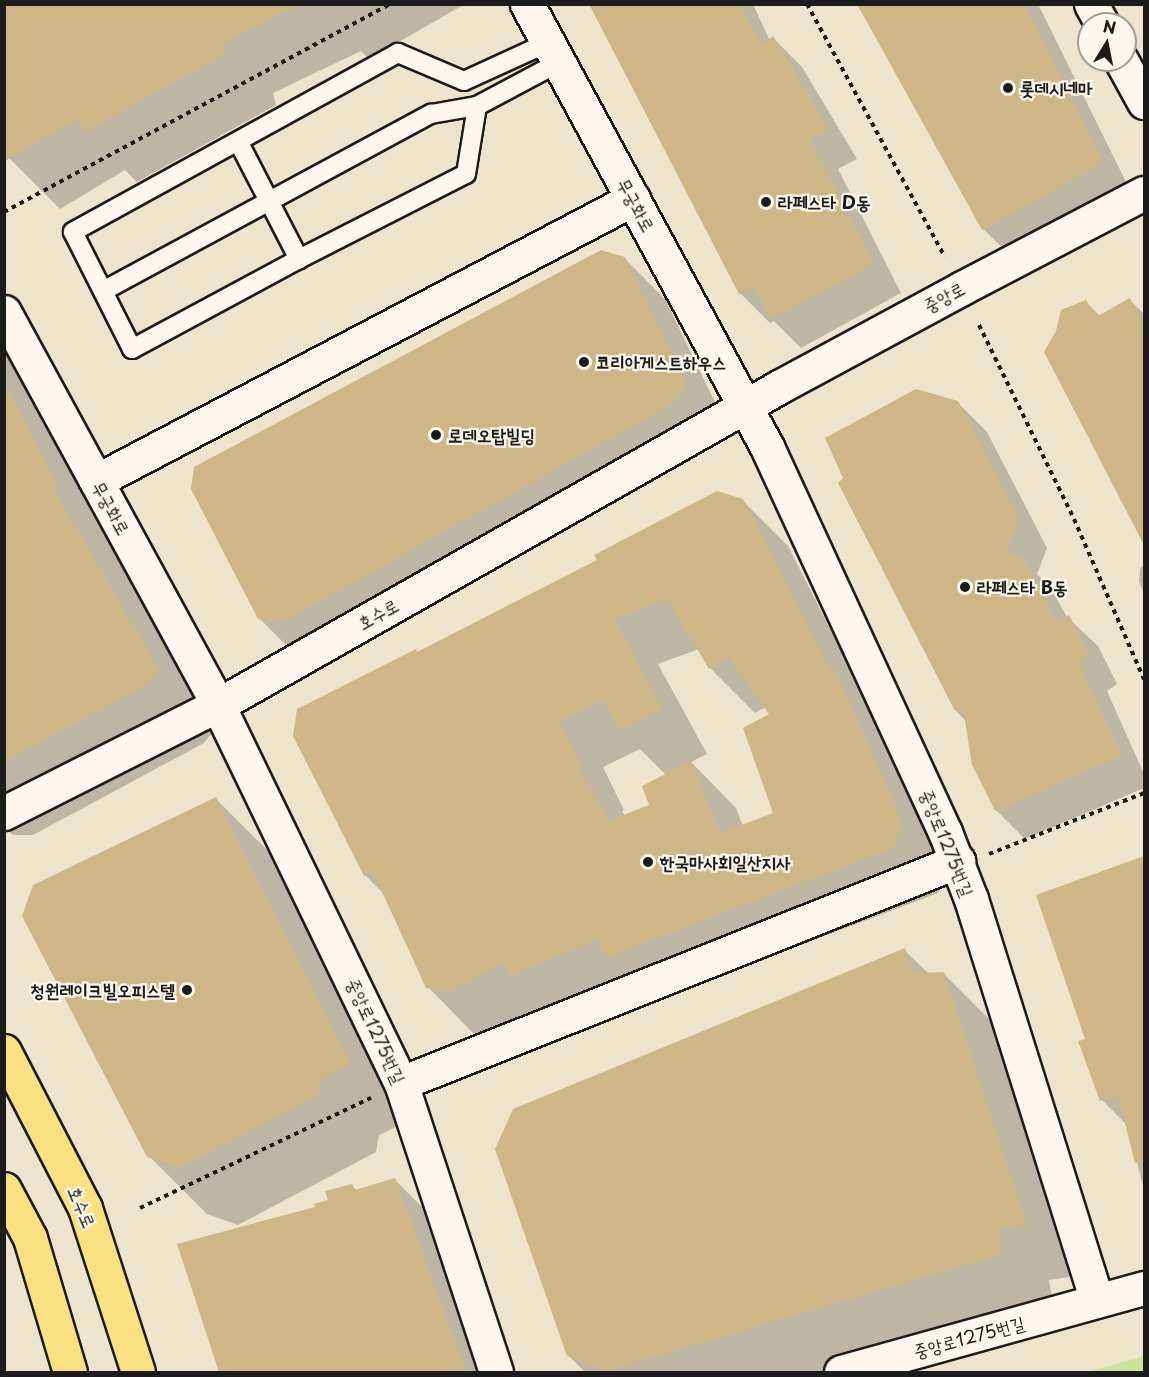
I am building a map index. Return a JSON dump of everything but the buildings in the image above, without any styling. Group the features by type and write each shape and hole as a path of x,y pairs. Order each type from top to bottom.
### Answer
{"main road":[{"name":"호수로","path":"4,1052 85,1208 138,1372"},
{"path":"4,1189 30,1238 70,1372"}],"street":[{"name":"무궁화로","path":"526,4 746,406"},
{"path":"1128,72 1144,102"},
{"name":"중앙로","path":"746,406 962,288 1144,193"},
{"path":"96,481 633,200"},
{"name":"무궁화로","path":"4,312 218,705"},
{"name":"호수로","path":"4,813 218,705 746,406"},
{"name":"중앙로1275번길","path":"746,406 973,858 1097,1300"},
{"name":"중앙로1275번길","path":"218,705 388,1089 496,1372"},
{"path":"388,1089 973,858"},
{"name":"중앙로1275번길","path":"841,1372 1144,1288"}],"lane":[{"path":"477,106 466,174 132,349 73,232 239,143 398,53 464,81 513,61 553,53"},
{"path":"103,291 431,114 477,106 553,53"},
{"path":"239,143 298,260"}],"path":[{"path":"4,212 390,4"},
{"path":"807,4 945,257"},
{"path":"980,325 1074,519 1144,679"},
{"path":"973,858 1144,793"},
{"path":"140,1208 388,1089"}],"green space":[{"path":"1144,1356 1144,1372 1086,1372 1124,1362"}],"place":[{"name":"롯데시네마","path":"1008,88"},
{"name":"라페스타 D동","path":"766,202"},
{"name":"코리아게스트하우스","path":"584,362"},
{"name":"로데오탑빌딩","path":"436,435"},
{"name":"라페스타 B동","path":"965,587"},
{"name":"한국마사회일산지사","path":"648,862"},
{"name":"청원레이크빌오피스텔","path":"187,990"}]}
